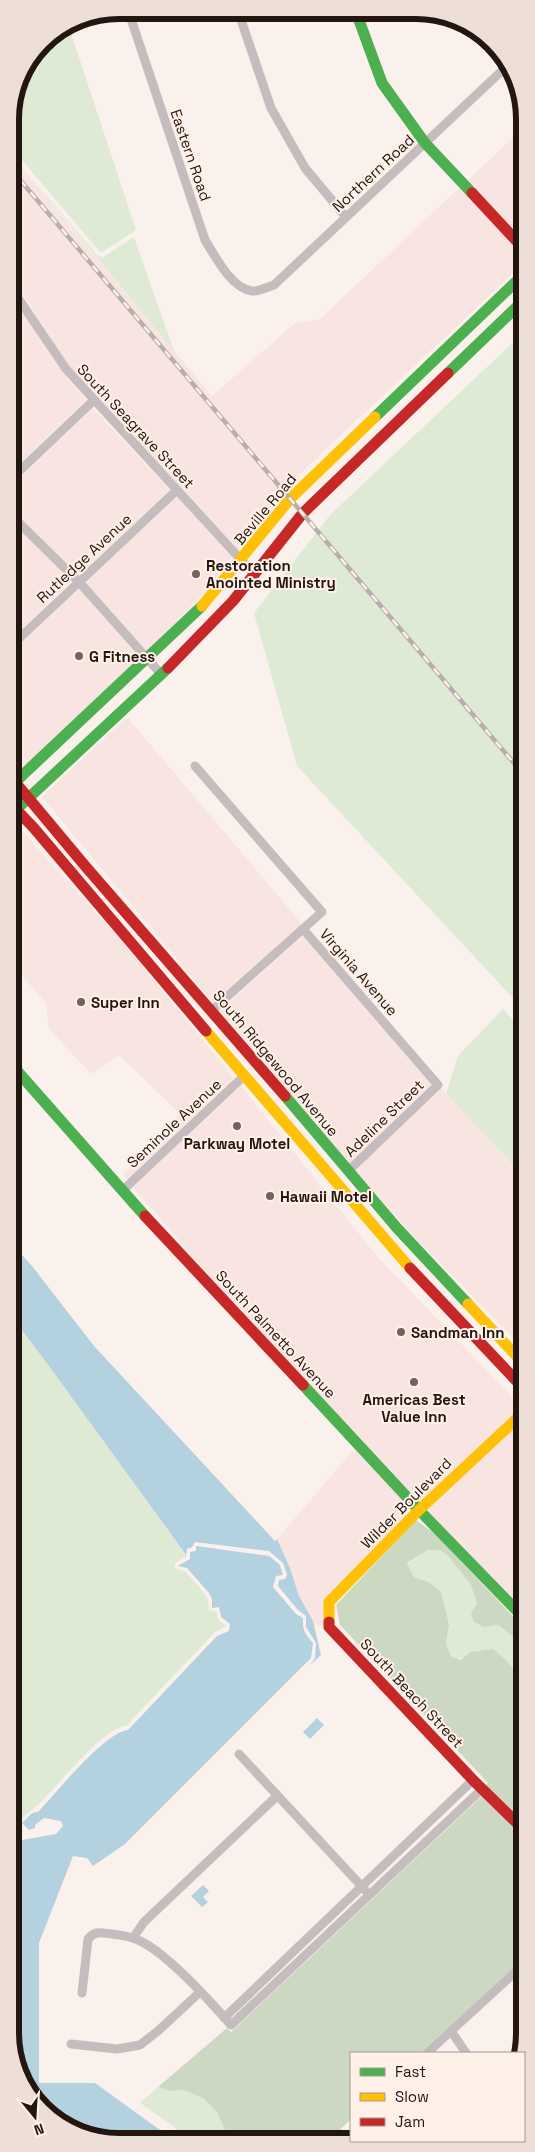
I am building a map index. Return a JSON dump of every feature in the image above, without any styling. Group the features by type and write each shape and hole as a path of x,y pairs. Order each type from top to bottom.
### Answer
{"main road":[{"path":"359,19 382,82 401,112 425,143 516,240"},
{"name":"Beville Road","path":"19,776 194,615 241,560 274,517 325,464 516,282"},
{"name":"Beville Road","path":"19,803 29,799 210,627 255,575 302,513 516,308"},
{"name":"South Ridgewood Avenue","path":"19,789 208,1006 348,1171 440,1276 516,1357"},
{"path":"19,813 419,1279 516,1382"},
{"path":"168,986 178,986 208,1006"},
{"name":"South Palmetto Avenue","path":"19,1073 122,1191 419,1510 516,1610"},
{"path":"312,1155 335,1169 348,1171"},
{"name":"Wilder Boulevard","path":"330,1627 329,1602 419,1510 516,1419"},
{"name":"South Beach Street","path":"330,1627 473,1780 516,1822"}],"street":[{"name":"Eastern Road","path":"131,19 205,240 225,271 245,289 254,291"},
{"path":"241,19 271,108 305,168 346,217"},
{"name":"Northern Road","path":"254,291 274,285 503,70"},
{"name":"South Seagrave Street","path":"19,299 66,369 93,401 255,575"},
{"path":"19,471 93,401"},
{"path":"325,464 338,478"},
{"name":"Rutledge Avenue","path":"19,638 177,490"},
{"path":"19,523 79,582 162,674"},
{"name":"Virginia Avenue","path":"195,766 322,912 303,929 438,1085"},
{"path":"208,1006 303,929"},
{"name":"Seminole Avenue","path":"122,1191 244,1075"},
{"name":"Adeline Street","path":"348,1171 438,1085"},
{"path":"239,1754 369,1895"},
{"path":"224,2018 473,1780"},
{"path":"82,1993 88,1939 92,1934 97,1932 134,1938 153,1948 200,1992 231,2025 482,1789"},
{"path":"134,1938 144,1922 277,1796"},
{"path":"428,2052 516,1971"},
{"path":"71,2044 116,2049 140,2045 200,1992"},
{"path":"451,2031 465,2052"}],"shaded area":[{"path":"516,135 516,233 467,181"},
{"path":"19,165 212,396 295,323 320,319 460,187 516,247 516,271 289,484 238,550 69,366 20,290"},
{"path":"19,307 62,372 86,400 19,464"},
{"path":"93,408 170,490 79,575 19,517 19,478"},
{"path":"177,497 232,557 209,588 147,651 85,582"},
{"path":"19,530 72,581 19,631"},
{"path":"79,589 140,657 29,763 22,766 19,765 19,646"},
{"path":"127,717 302,924 213,1002 42,797"},
{"path":"19,828 118,937 234,1078 127,1180 123,1175 180,1114 119,1055 91,1074 49,1029 46,1003 19,972"},
{"path":"303,936 432,1084 349,1163 220,1010"},
{"path":"241,1086 376,1255 516,1401 516,1413 419,1503 231,1301 133,1187"},
{"path":"441,1089 516,1168 516,1341 418,1241 355,1170"},
{"path":"516,1426 516,1604 426,1510"},
{"path":"355,1448 412,1509 326,1598 324,1625 314,1625 299,1596 290,1568 277,1539"}],"green space":[{"path":"70,31 136,230 101,253 19,157 19,112 26,80 39,58 48,48"},
{"path":"19,163 98,256 103,257 134,237 174,351"},
{"path":"516,340 516,1001 297,766 254,613 330,515"},
{"path":"503,1009 516,1023 516,1168 446,1094 458,1056"},
{"path":"19,1327 186,1556 175,1563 175,1568 186,1572 206,1595 209,1610 217,1612 219,1620 226,1626 214,1633 126,1726 117,1729 95,1745 43,1800 19,1821"},
{"path":"416,1520 435,1534 516,1620 516,1640 498,1625 484,1627 474,1622 471,1614 477,1604 471,1585 449,1557 440,1550 428,1550 407,1563 414,1577 429,1582 441,1592 449,1625 446,1644 451,1656 461,1660 470,1652 493,1649 509,1663 516,1674 516,1816 485,1786 488,1783 340,1625 336,1605"},
{"path":"428,1550 440,1550 449,1557 471,1585 484,1627 497,1625 516,1640 516,1674 451,1656 446,1644 449,1625 444,1609 429,1582 414,1577 407,1564"},
{"path":"482,1796 516,1829 516,1965 421,2052 350,2052 350,2120 336,2133 226,2133 217,2112 203,2098 184,2090 170,2091 158,2087 227,2028 231,2032"},
{"path":"19,1821 23,1832 19,1835"},
{"path":"158,2087 170,2091 184,2090 203,2098 217,2112 226,2133 178,2133 173,2126 140,2103"}],"water":[{"path":"19,1252 94,1346 275,1541 277,1539 290,1568 299,1596 313,1621 321,1655 310,1665 315,1658 316,1643 306,1627 306,1616 298,1610 278,1586 279,1580 285,1579 287,1575 283,1563 269,1551 195,1542 192,1547 187,1549 186,1556 183,1558 186,1555 19,1327"},
{"path":"196,1546 269,1556 280,1565 283,1575 276,1576 273,1587 296,1614 303,1618 305,1632 313,1643 311,1658 125,1844 93,1866 87,1858 73,1856 39,1943 39,2083 95,2083 164,2133 112,2133 86,2128 60,2114 60,2092 38,2092 29,2078 22,2060 19,2034 19,1841 56,1834 63,1826 61,1821 44,1818 35,1825 35,1828 29,1830 22,1823 32,1813 38,1812 94,1752 118,1733 128,1730 217,1636 229,1631 230,1624 221,1617 219,1607 212,1608 212,1599 209,1593 187,1568 178,1566 190,1559 190,1552 196,1551"},
{"path":"317,1718 324,1725 310,1739 303,1732"},
{"path":"203,1885 209,1891 203,1897 208,1902 202,1907 191,1896"}],"railway":[{"path":"19,179 516,766"}],"traffic: fast":[{"path":"359,19 382,83 425,143 472,193"},
{"path":"375,417 516,282"},
{"path":"448,373 516,308"},
{"path":"19,779 202,606"},
{"path":"21,805 168,668"},
{"path":"19,1073 145,1216"},
{"path":"285,1096 397,1228 468,1304"},
{"path":"303,1385 419,1510 516,1610"}],"traffic: slow":[{"path":"202,606 290,499 375,417"},
{"path":"206,1031 410,1268"},
{"path":"468,1304 516,1355"},
{"path":"329,1622 329,1602 419,1510 516,1419"}],"traffic: jam":[{"path":"472,193 516,240"},
{"path":"168,668 233,601 303,513 448,373"},
{"path":"19,787 86,867 285,1096"},
{"path":"19,812 206,1031"},
{"path":"145,1216 303,1385"},
{"path":"410,1268 516,1380"},
{"path":"329,1622 329,1627 473,1780 516,1822"}],"place":[{"name":"Restoration Anointed Ministry","path":"196,574"},
{"name":"G Fitness","path":"79,656"},
{"name":"Super Inn","path":"81,1002"},
{"name":"Parkway Motel","path":"237,1126"},
{"name":"Hawaii Motel","path":"270,1196"},
{"name":"Sandman Inn","path":"401,1332"},
{"name":"Americas Best Value Inn","path":"414,1382"}]}
